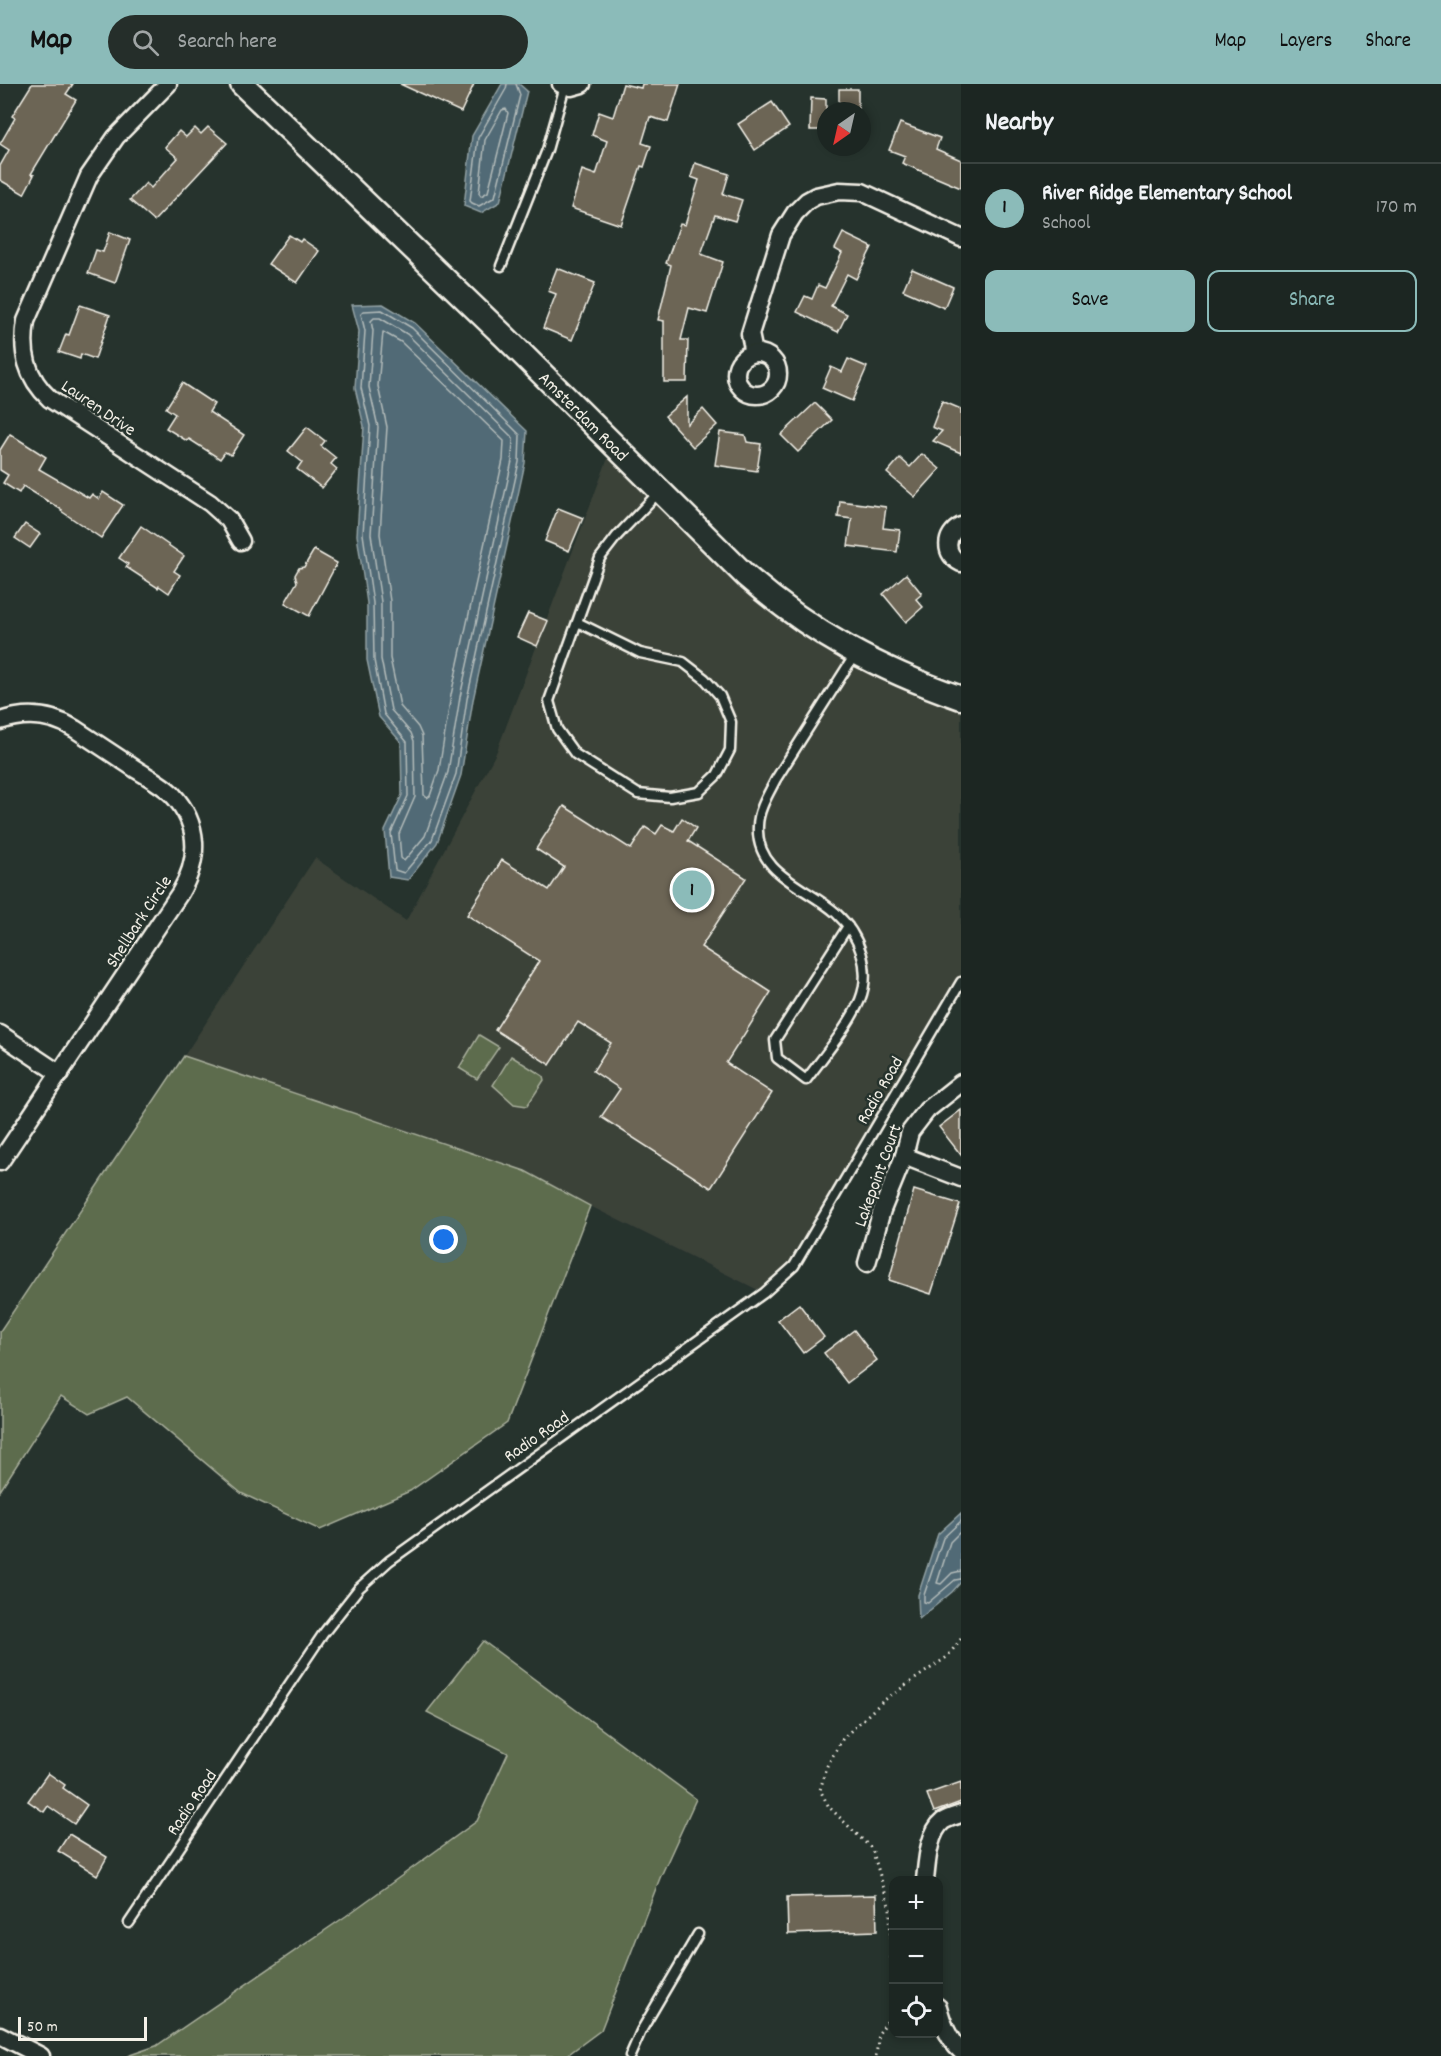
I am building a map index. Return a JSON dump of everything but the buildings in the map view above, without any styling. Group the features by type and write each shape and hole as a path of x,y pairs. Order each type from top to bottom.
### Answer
{"main road":[{"name":"Amsterdam Road","path":"242,84 505,337 746,576 809,625 856,653 892,672 961,698"}],"street":[{"name":"Lauren Drive","path":"168,84 116,137 89,176 26,321 23,341 31,375 43,393 210,503 229,520 241,541"},
{"path":"563,85 571,87 582,84"},
{"path":"754,353 750,334 781,235 795,213 816,196 839,191 862,192 961,238"},
{"path":"961,526 951,534 948,547 953,559 961,563"},
{"name":"Shellbark Circle","path":"0,721 34,715 63,721 171,792 180,804 194,834 195,849 188,879 0,1162"},
{"path":"0,1034 60,1074"},
{"name":"Lakepoint Court","path":"867,1263 882,1210 904,1156 910,1132 927,1110 961,1083"},
{"path":"904,1156 961,1178"},
{"path":"927,1876 931,1844 936,1828 945,1820 961,1814"},
{"path":"943,2019 955,2047 961,2051"},
{"path":"0,2035 42,2056"}],"lane":[{"path":"501,266 547,150 563,85"},
{"path":"577,622 640,653 683,662 705,679 720,696 731,722 730,750 717,775 699,792 669,797 638,794 575,754 557,729 549,701 577,622 600,558 616,536 660,491"},
{"path":"848,927 775,1040 777,1058 806,1080 860,1000 864,985 863,957 848,927 836,913 786,880 771,864 758,837 758,824 765,801 776,779 856,653"},
{"name":"Radio Road","path":"129,1923 323,1634 358,1588 389,1561 764,1293 794,1266 961,982"},
{"path":"630,2056 641,2031 698,1934"}],"path":[{"path":"892,1930 890,1909 872,1849 829,1807 820,1790 827,1766 843,1738 884,1701 947,1658 961,1639"},
{"path":"876,2056 879,2033 889,2019"}],"shaded area":[{"path":"613,445 778,603 961,698 961,982 794,1266 764,1293 525,1171 184,1056 315,858 406,921 496,753"}],"green space":[{"path":"479,1035 499,1047 477,1079 459,1068"},
{"path":"184,1056 525,1171 590,1206 507,1423 410,1491 320,1530 241,1493 127,1397 89,1414 61,1396 0,1491 0,1331"},
{"path":"511,1056 543,1076 544,1080 527,1106 514,1104 493,1085"},
{"path":"483,1641 696,1799 660,1878 601,2030 566,2056 127,2056 156,2046 346,1916 477,1821 508,1753 427,1712"}],"water":[{"path":"502,84 519,84 527,91 500,202 481,213 464,206 472,136"},
{"path":"383,304 415,323 527,431 525,463 473,700 461,775 437,843 408,880 389,877 385,831 402,795 401,742 379,717 367,660 367,603 357,535 364,426 355,388 359,331 352,305"},
{"path":"961,1513 961,1582 919,1619 918,1595 938,1534"}],"place":[{"name":"River Ridge Elementary School","path":"692,890"}]}
